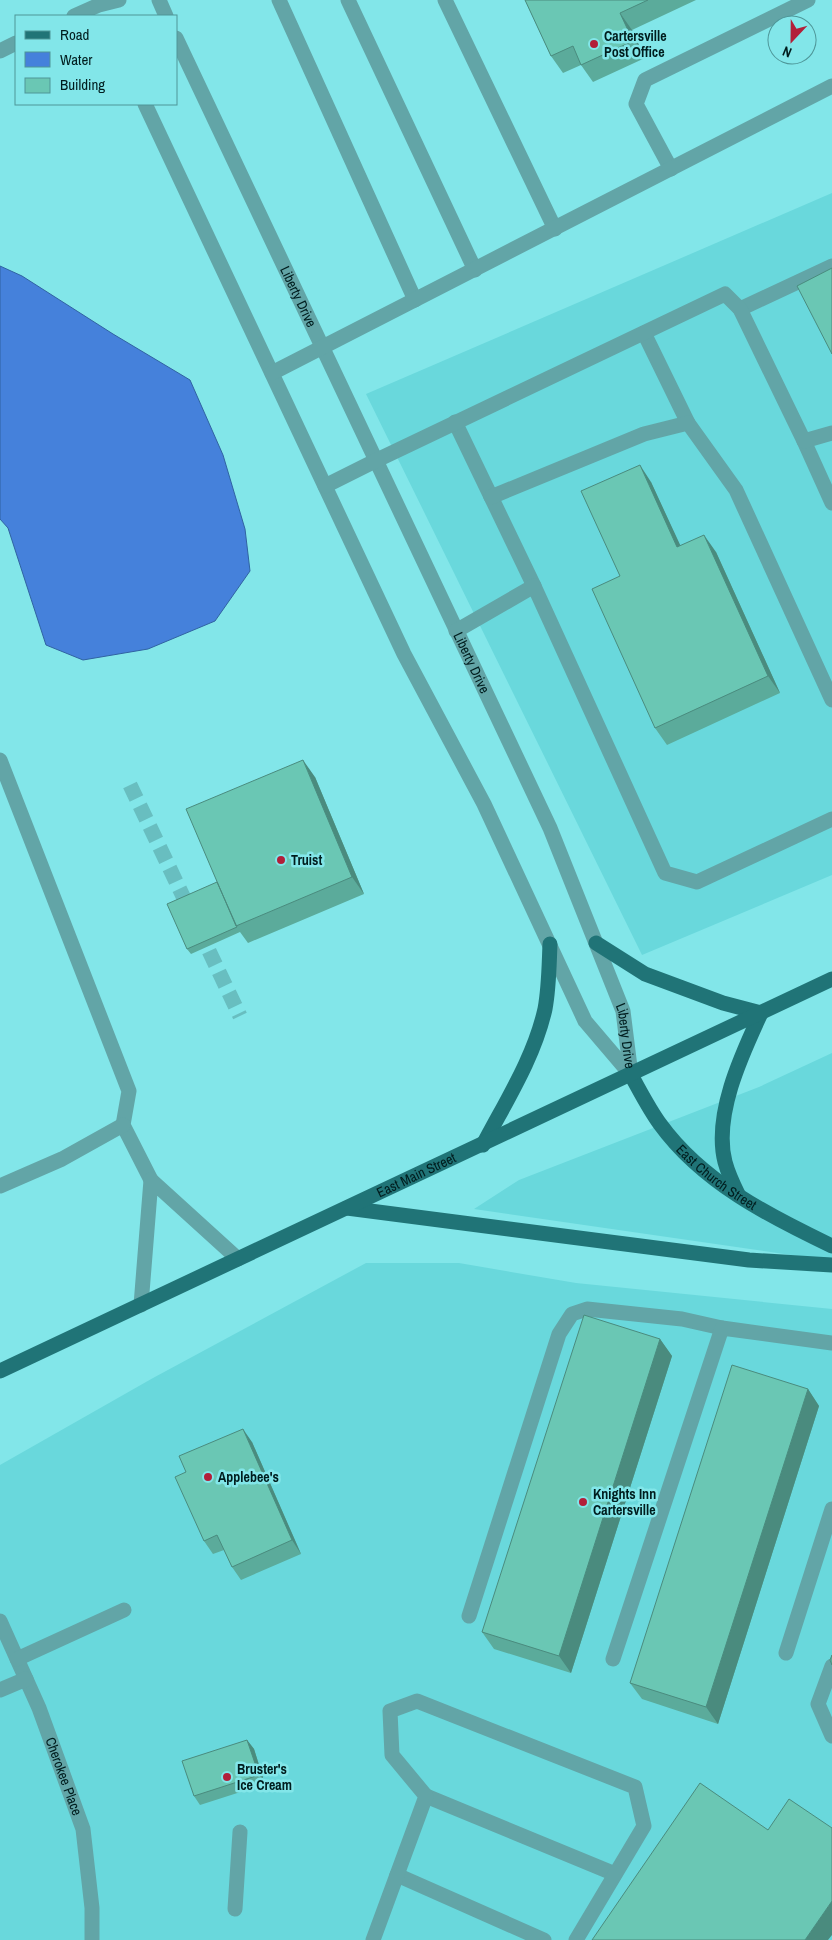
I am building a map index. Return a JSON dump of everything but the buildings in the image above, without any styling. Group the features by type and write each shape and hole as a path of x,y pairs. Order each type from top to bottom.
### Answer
{"main road":[{"path":"596,943 645,974 692,992 761,1013 733,1082 723,1129 724,1161 739,1196"},
{"path":"483,1145 524,1069 535,1040 545,1009 549,978 550,944"},
{"name":"East Main Street","path":"0,1371 832,979"},
{"name":"East Church Street","path":"630,1075 660,1123 691,1160 739,1196 766,1213 832,1246"},
{"path":"347,1208 749,1260 832,1265"}],"street":[{"path":"77,15 119,0"},
{"path":"158,0 166,15"},
{"path":"279,0 416,300"},
{"path":"348,0 475,270"},
{"path":"445,0 555,229"},
{"path":"672,169 636,104 645,80 808,0"},
{"name":"Liberty Drive","path":"178,42 550,828 623,1011 630,1075"},
{"path":"0,51 15,44"},
{"path":"272,373 832,86"},
{"name":"Liberty Drive","path":"145,105 404,654 484,804 585,1021 630,1075"},
{"path":"740,309 832,266"},
{"path":"325,486 725,294 740,309 832,503"},
{"path":"644,333 688,423 736,490 832,700"},
{"path":"455,422 534,586 666,873 697,882 832,819"},
{"path":"491,497 644,434 688,423"},
{"path":"804,441 832,433"},
{"path":"456,631 534,586"},
{"path":"0,760 129,1091 123,1125 151,1180 238,1259"},
{"path":"0,1186 62,1159 123,1125"},
{"path":"141,1305 151,1180"},
{"path":"469,1616 559,1334 572,1314 586,1309 682,1319 722,1328 832,1343"},
{"path":"614,1659 722,1328"},
{"path":"786,1653 832,1509"},
{"path":"17,1659 124,1610"},
{"name":"Cherokee Place","path":"0,1621 39,1708 83,1828 92,1908 92,1940"},
{"path":"832,1666 818,1704 832,1736"},
{"path":"0,1690 26,1680"},
{"path":"576,1940 644,1826 635,1787 417,1702 390,1711 392,1755 426,1796 615,1874"},
{"path":"373,1940 426,1796"},
{"path":"235,1909 240,1832"},
{"path":"397,1875 544,1940"}],"shaded area":[{"path":"832,193 832,875 642,955 366,394"},
{"path":"832,1053 832,1261 474,1209 519,1180 759,1087"},
{"path":"366,1263 459,1263 576,1283 832,1309 832,1940 0,1940 0,1465 153,1378"}],"water":[{"path":"0,266 22,276 190,380 223,455 245,529 250,571 215,621 148,649 83,660 46,645 8,528 0,519"}],"tunnel":[{"path":"130,785 240,1016"}],"place":[{"name":"Cartersville Post Office","path":"594,44"},
{"name":"Truist","path":"281,860"},
{"name":"Applebee's","path":"208,1477"},
{"name":"Knights Inn Cartersville","path":"583,1502"},
{"name":"Bruster's Ice Cream","path":"227,1777"}]}
